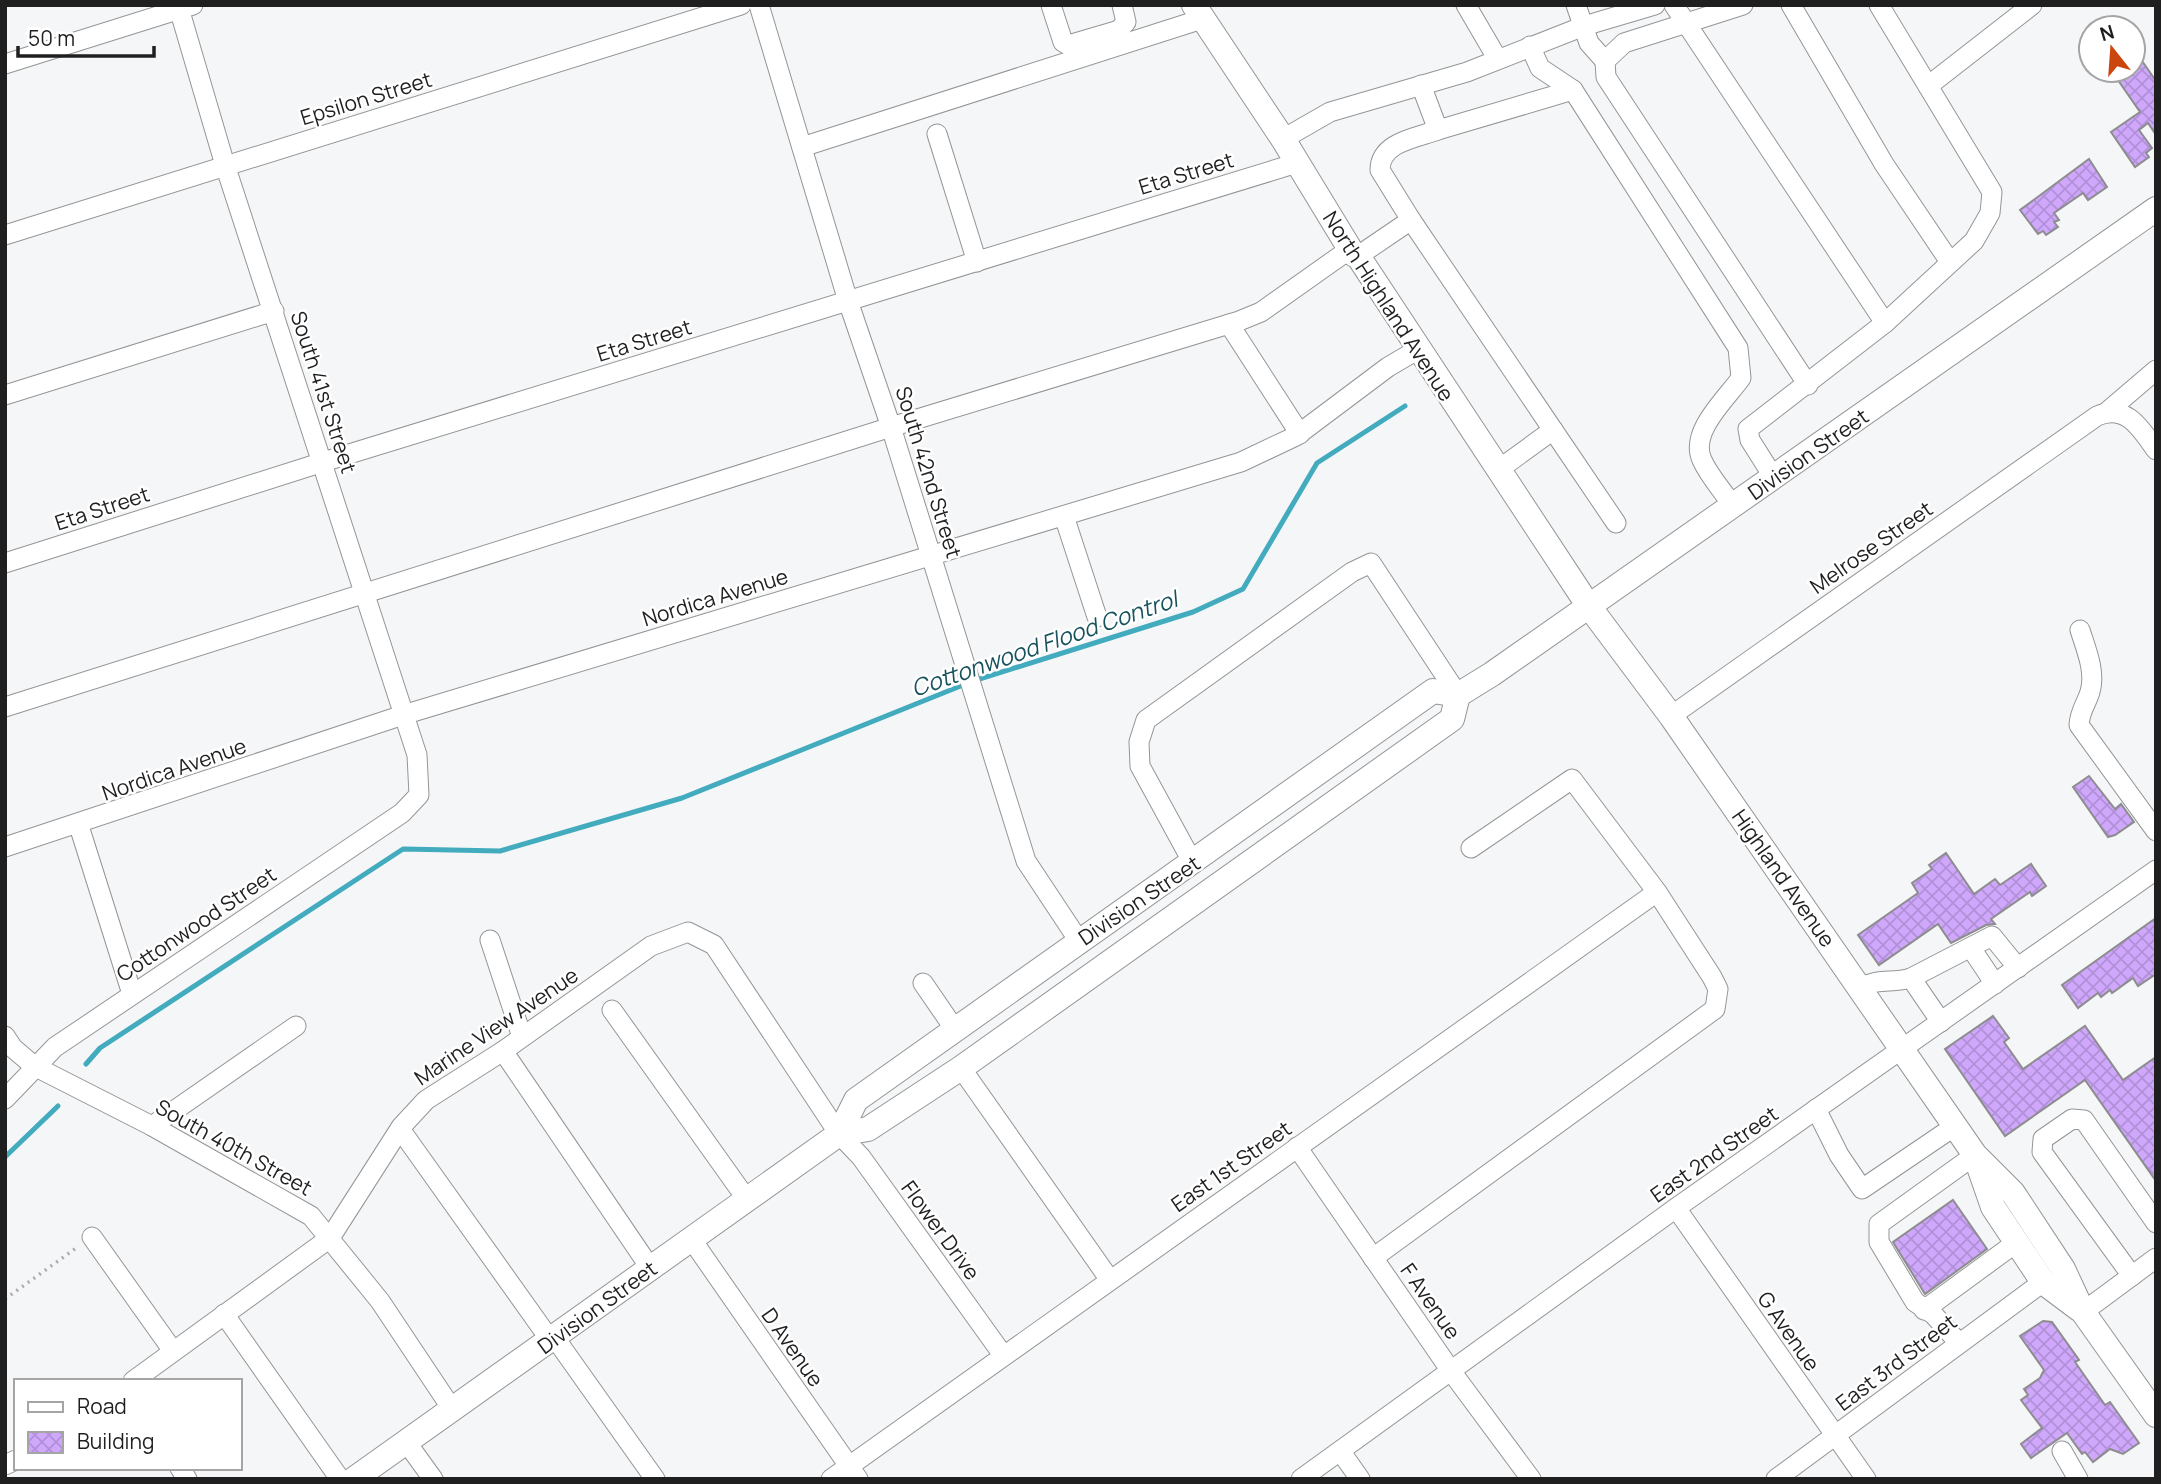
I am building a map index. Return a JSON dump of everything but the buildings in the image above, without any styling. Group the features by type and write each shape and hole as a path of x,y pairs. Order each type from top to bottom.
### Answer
{"main road":[{"name":"North Highland Avenue","path":"1198,12 1283,139 1417,350 1588,605"},
{"name":"Division Street","path":"354,1479 839,1134 868,1129 961,1068 1452,719 1458,695 1774,478 2156,209"},
{"name":"Highland Avenue","path":"1588,605 1671,716 1975,1155 2013,1193 2063,1269 2083,1312 2156,1415"},
{"name":"Division Street","path":"839,1134 856,1100 1079,941 1194,863 1433,691 1458,695"},
{"name":"Highland Avenue","path":"1975,1155 1993,1207 2043,1282 2083,1312"}],"street":[{"name":"Epsilon Street","path":"5,235 741,5"},
{"name":"South 42nd Street","path":"759,5 848,301 891,427 1026,861 1079,941"},
{"path":"1051,5 1063,42 1068,45 1119,30 1126,22 1122,5"},
{"path":"1466,5 1497,58"},
{"path":"1576,5 1589,43 1605,61 1606,77 1808,385"},
{"path":"1283,139 1330,112 1467,72 1584,26 1655,5"},
{"path":"1674,5 1885,323"},
{"path":"1605,61 1624,43 1742,5"},
{"path":"1791,5 1884,164 1950,262"},
{"path":"1774,478 1750,440 1748,429 1885,323 1980,232 1990,213 1992,192 1879,5"},
{"path":"1928,86 2032,5"},
{"name":"South 41st Street","path":"183,7 225,165 417,755 419,795"},
{"path":"5,64 183,7"},
{"path":"802,147 1198,12"},
{"path":"1530,46 1540,68 1573,90 1738,348 1741,379 1706,425 1699,449 1702,460 1733,506"},
{"path":"1421,85 1438,130"},
{"path":"1573,90 1393,146 1380,162 1380,170 1616,523"},
{"path":"937,134 977,262"},
{"name":"Eta Street","path":"5,563 323,462 1297,163"},
{"path":"5,707 891,427 1229,324 1261,312 1411,219"},
{"path":"5,396 274,311"},
{"path":"1229,324 1300,434"},
{"name":"Nordica Avenue","path":"5,847 79,825 403,715 1241,462 1300,434 1388,367 1417,350"},
{"name":"Melrose Street","path":"1671,716 2103,414 2156,370"},
{"path":"2103,414 2133,418 2156,450"},
{"path":"1498,470 1553,430"},
{"path":"1064,516 1097,617"},
{"path":"1194,863 1140,766 1139,741 1146,720 1352,572 1371,563 1458,695"},
{"path":"2080,630 2091,663 2090,691 2080,709 2079,724 2156,831"},
{"path":"1373,1258 1715,1009 1718,989 1713,977 1657,892 1572,779 1471,848"},
{"name":"Cottonwood Street","path":"5,1099 55,1046 401,813 419,795"},
{"path":"79,825 132,994"},
{"name":"East 2nd Street","path":"1301,1479 1676,1208 2156,870"},
{"name":"East 1st Street","path":"831,1479 853,1472 1003,1355 1657,892"},
{"name":"Marine View Avenue","path":"136,1379 330,1238 400,1129 426,1100 503,1051 651,946 688,932 714,945 839,1134"},
{"path":"1860,988 1879,979 1897,982 1911,978 1992,936 2018,968"},
{"path":"490,940 522,1037"},
{"path":"1970,948 1995,984"},
{"path":"1911,978 1941,1022"},
{"path":"923,983 956,1031"},
{"path":"612,1010 748,1201"},
{"path":"152,1126 296,1026"},
{"name":"South 40th Street","path":"5,1036 13,1048 34,1066 152,1126 312,1216 380,1301 452,1409"},
{"path":"503,1051 651,1269"},
{"path":"961,1068 1110,1280"},
{"path":"1816,1109 1839,1155 1862,1189 1955,1126"},
{"path":"2132,1276 2042,1152 2043,1139 2072,1119 2084,1120 2156,1223"},
{"path":"400,1129 655,1479"},
{"name":"Flower Drive","path":"839,1134 861,1157 1003,1355"},
{"name":"F Avenue","path":"1297,1147 1451,1371 1531,1479"},
{"path":"1959,1343 1933,1314 1915,1302 1879,1242 1879,1224 1975,1155"},
{"name":"G Avenue","path":"1676,1208 1866,1479"},
{"path":"92,1237 173,1351"},
{"name":"D Avenue","path":"692,1240 853,1472"},
{"path":"1924,1310 2017,1242"},
{"path":"2083,1312 2156,1258"},
{"name":"East 3rd Street","path":"1776,1479 2043,1282"},
{"path":"224,1314 340,1479"},
{"path":"407,1443 433,1479"},
{"path":"2062,1451 2078,1479"},
{"path":"1341,1452 1360,1479"}],"path":[{"path":"5,1299 92,1237"}],"waterway":[{"name":"Cottonwood Flood Control","path":"86,1064 100,1048 403,849 500,851 682,798 973,681 1193,612 1243,589 1317,463 1405,406"},
{"path":"5,1157 58,1106"}]}
